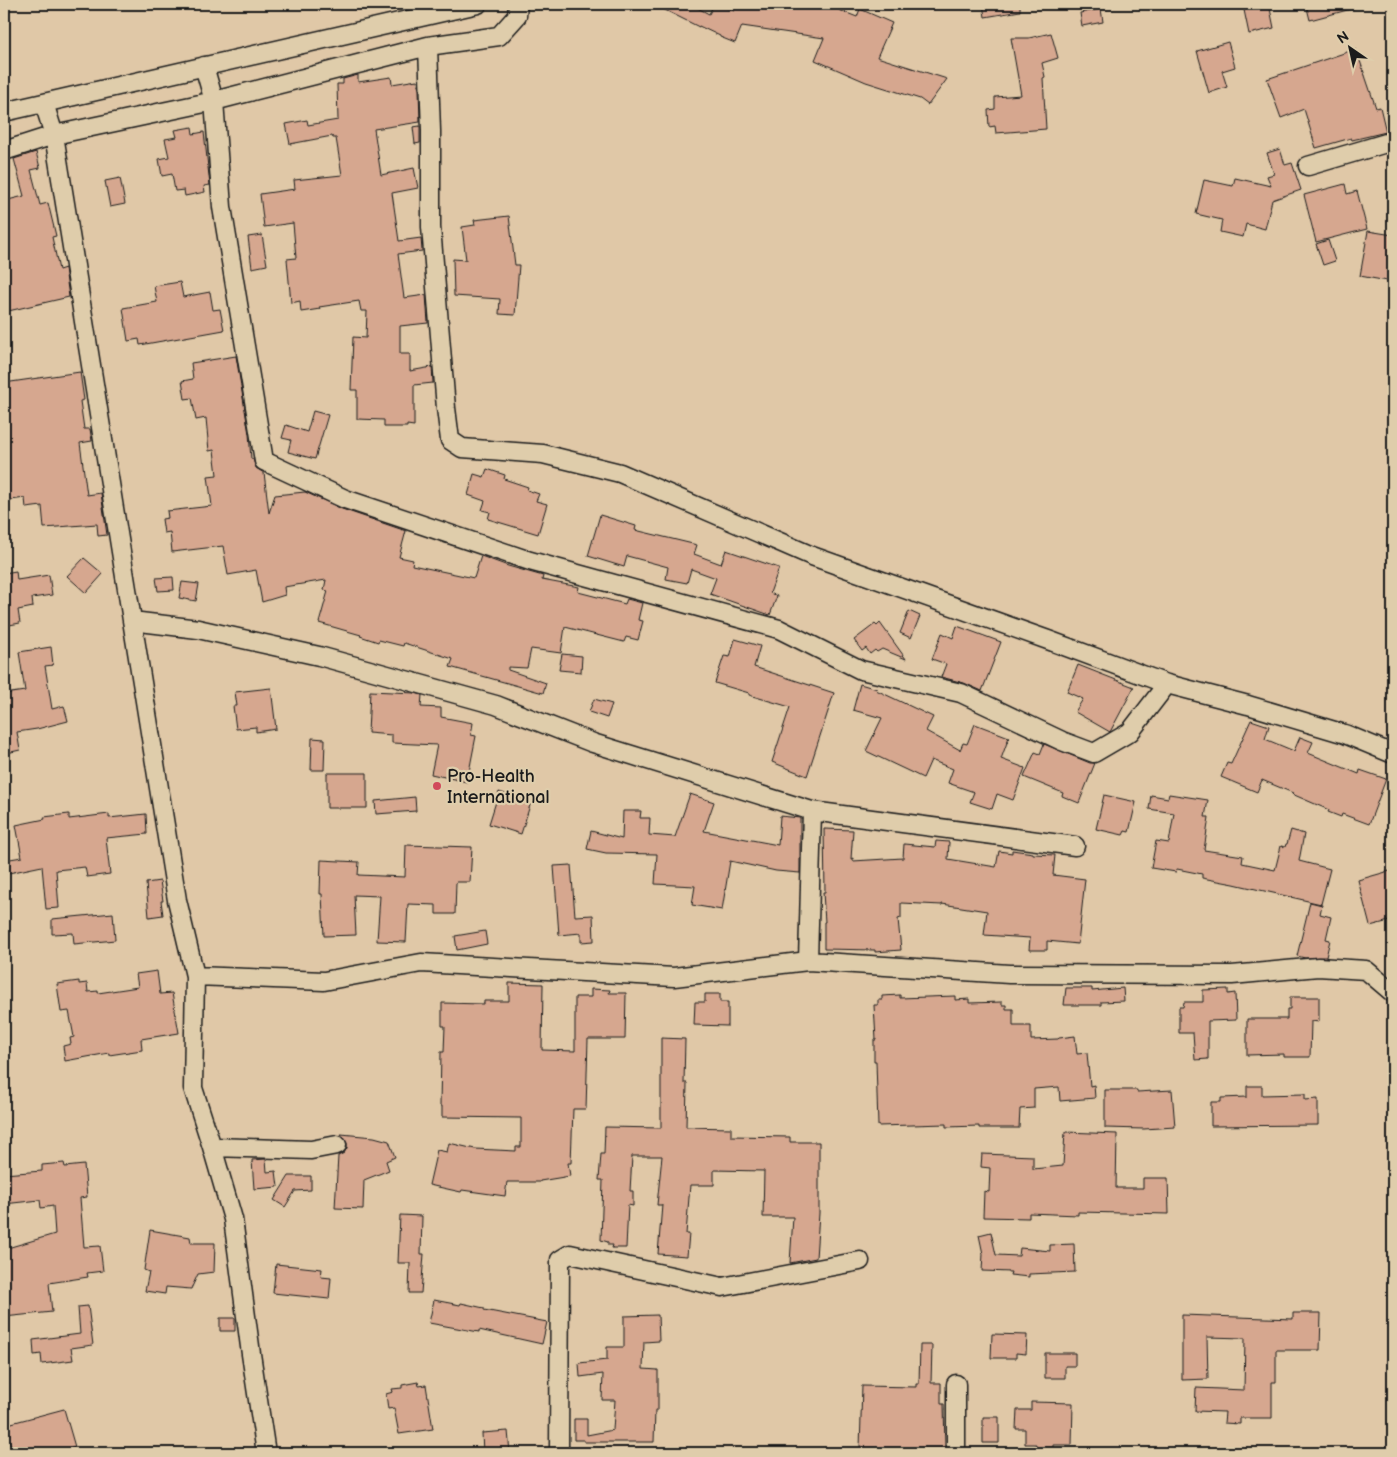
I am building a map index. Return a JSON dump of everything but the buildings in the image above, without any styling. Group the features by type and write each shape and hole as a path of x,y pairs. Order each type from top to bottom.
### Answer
{"street":[{"path":"4,112 478,4"},
{"path":"4,151 54,135 214,101 428,46 498,36 517,16 518,4"},
{"path":"428,46 432,131 431,227 450,440 462,448 543,454 620,474 812,556 1167,684 1248,705 1345,734 1393,754"},
{"path":"204,66 214,101 222,207 249,361 264,461 346,499 530,561 779,629 860,670 961,693 1062,741 1094,753 1130,732 1167,684"},
{"path":"44,103 54,135 177,900 195,976 194,1088 233,1219 250,1354 266,1453"},
{"path":"1308,166 1393,141"},
{"path":"132,621 198,629 320,656 496,705 593,744 812,811 1075,846"},
{"path":"808,961 812,811"},
{"path":"195,976 324,981 420,963 674,977 808,961 1009,974 1232,975 1318,966 1366,970 1393,992"},
{"path":"212,1147 311,1150 337,1145"},
{"path":"560,1453 560,1260 570,1254 722,1288 860,1261"},
{"path":"956,1384 956,1453"}],"place":[{"name":"Pro-Health International","path":"437,786"}]}
